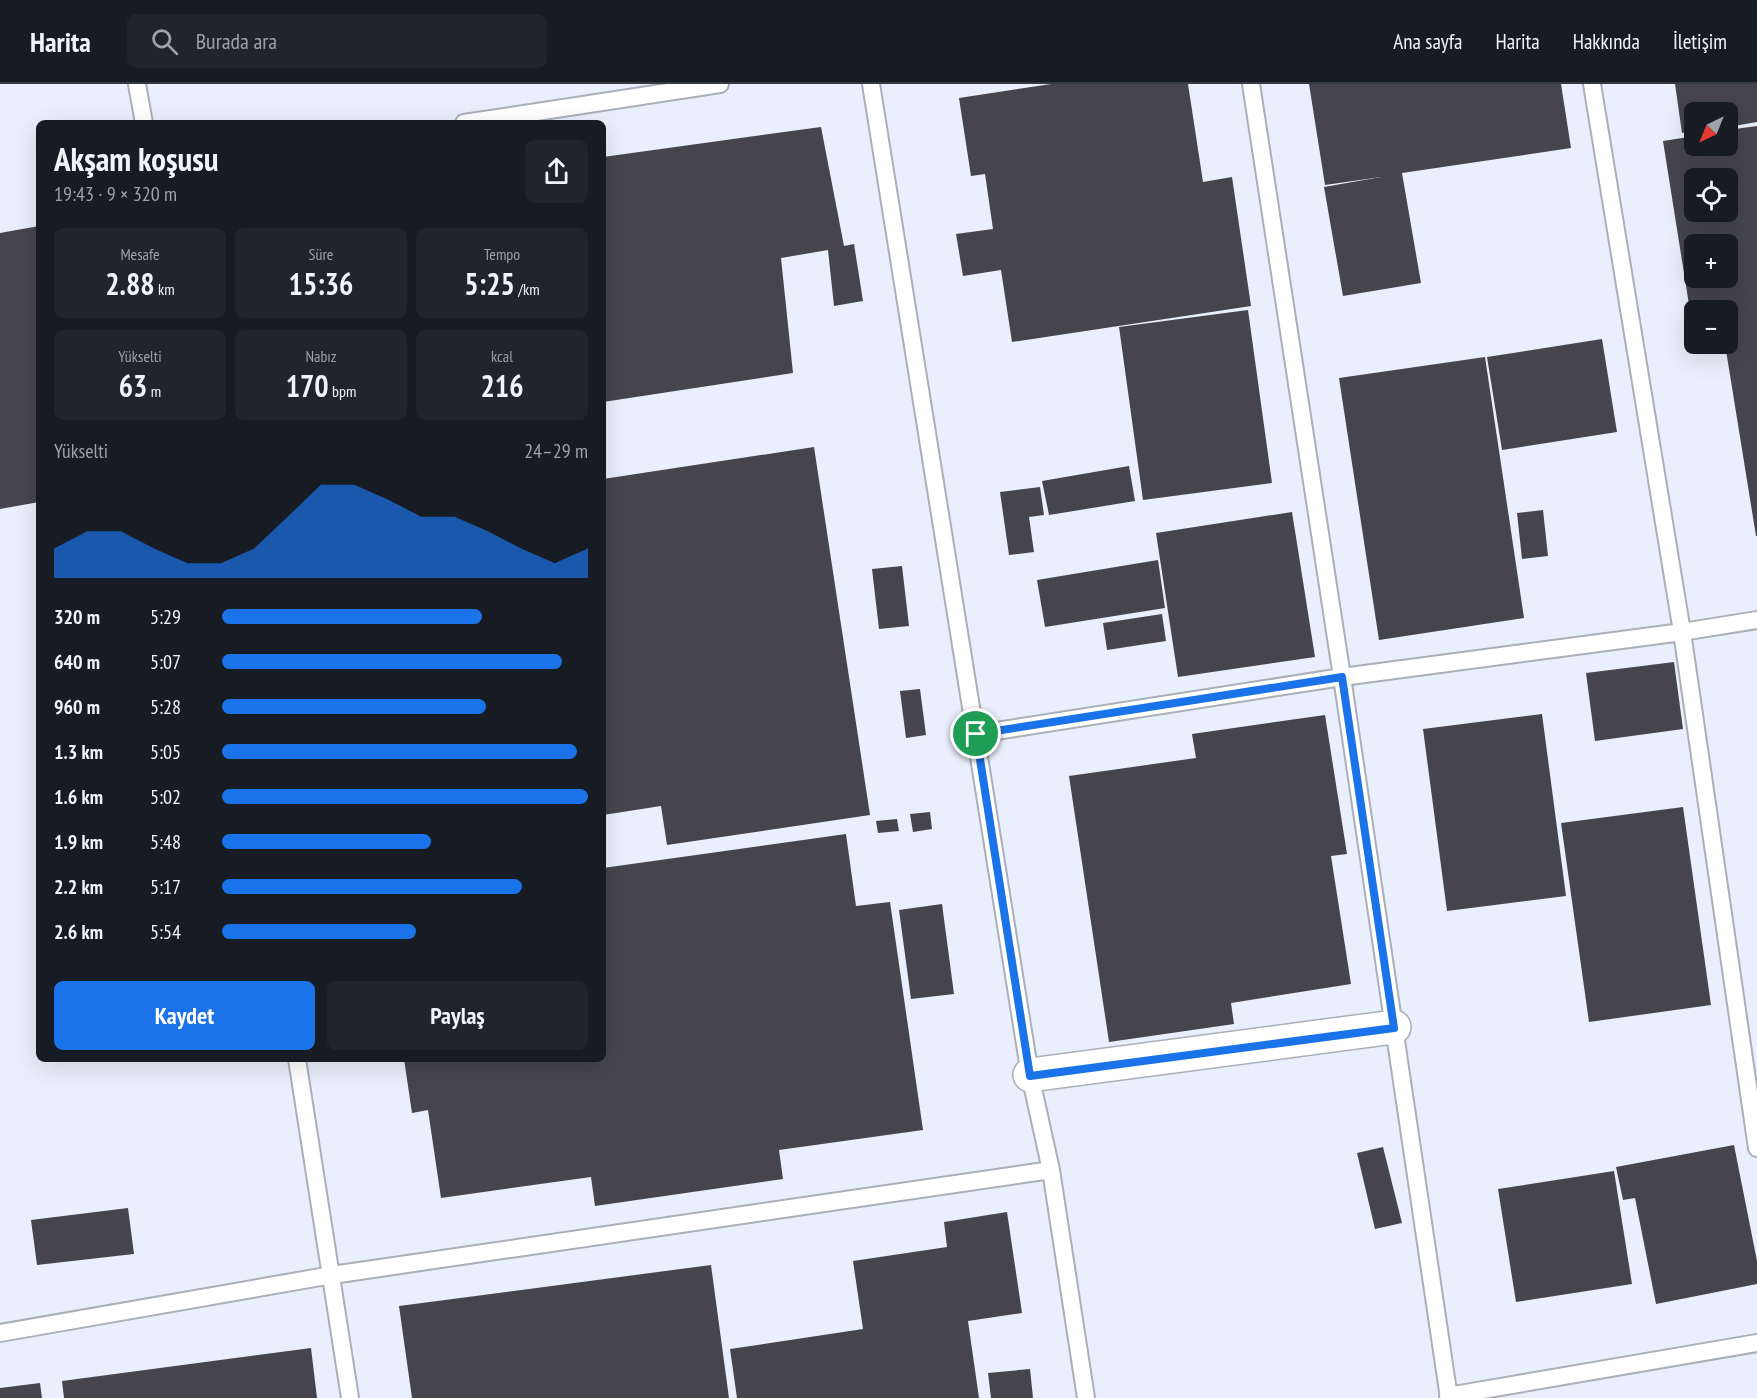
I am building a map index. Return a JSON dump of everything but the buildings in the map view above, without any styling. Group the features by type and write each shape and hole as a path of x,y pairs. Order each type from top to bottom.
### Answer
{"street":[{"path":"1030,1076 1394,1028"}],"lane":[{"path":"137,84 143,120"},
{"path":"484,120 720,84"},
{"path":"871,84 1030,1076 1051,1170 1086,1398"},
{"path":"1251,84 1342,677 1448,1397 1757,1343"},
{"path":"1592,84 1682,632 1757,1148"},
{"path":"976,734 1342,677 1757,620"},
{"path":"297,1062 350,1398"},
{"path":"0,1333 332,1275 1051,1170"}],"shaded area":[{"path":"0,84 1757,84 1757,1398 0,1398"}],"route":[{"path":"1342,677 1394,1028 1030,1076 976,734 1342,677"}]}
